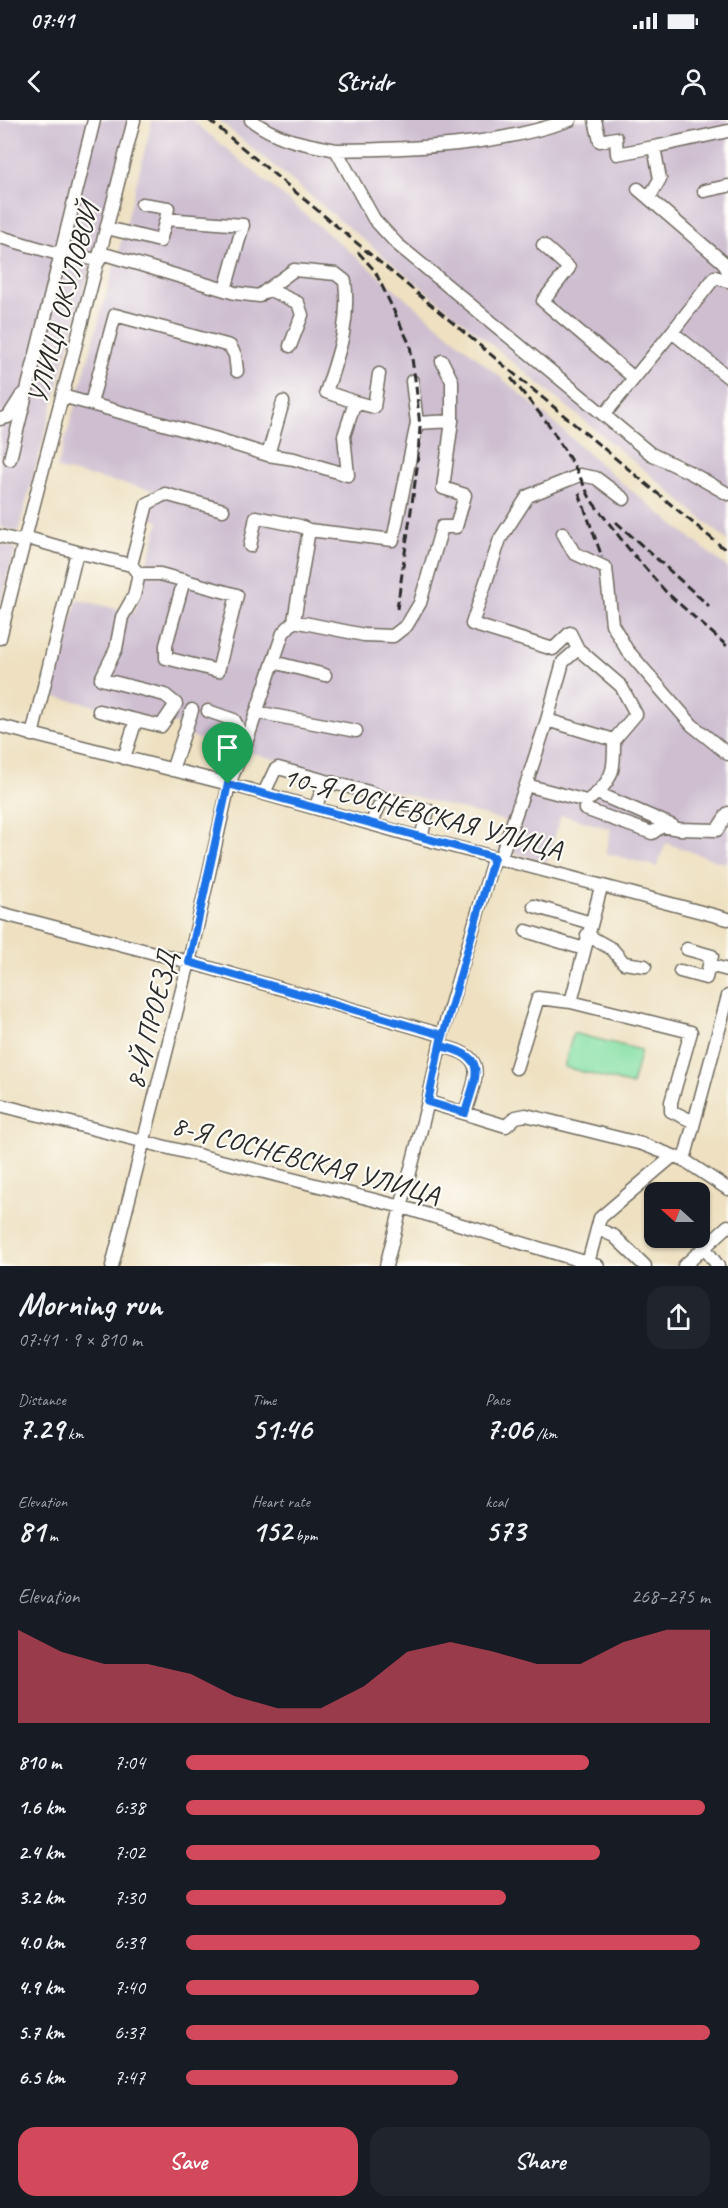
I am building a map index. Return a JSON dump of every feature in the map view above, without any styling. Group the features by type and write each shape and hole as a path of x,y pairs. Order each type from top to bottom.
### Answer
{"street":[{"path":"10,459 94,120"},
{"name":"УЛИЦА ОКУЛОВОЙ","path":"0,638 134,120"},
{"path":"251,120 284,140 336,150 415,149 538,131 570,120"},
{"path":"595,120 600,141 616,138 617,154 728,130 726,120"},
{"path":"649,198 660,179 654,147"},
{"path":"336,150 374,219 397,244 651,454 691,473 728,495"},
{"path":"704,191 728,186"},
{"path":"638,189 723,262 728,271"},
{"path":"107,228 160,241 168,208 142,204"},
{"path":"166,219 243,225 225,290"},
{"path":"0,237 55,253 61,251 100,257 259,297 294,270 336,274 345,281 347,303 343,340 326,392 374,407 379,374"},
{"path":"543,245 569,268 543,301 634,378"},
{"path":"604,415 715,277 728,280"},
{"path":"268,289 298,303 302,315 290,346"},
{"path":"91,403 115,315 230,346 235,355 237,371"},
{"path":"672,332 728,378"},
{"path":"309,531 294,621 363,635 393,636 407,625 420,603 442,527 456,527 465,495 443,488 452,421 452,381 441,361"},
{"path":"250,546 256,517 300,526 309,531 393,540 417,423 412,381"},
{"path":"0,419 8,417 29,384"},
{"path":"62,396 268,455 294,459 348,475 344,436 355,402"},
{"path":"268,455 283,402"},
{"path":"417,423 452,421"},
{"path":"624,499 596,478 580,475 528,496 500,539 472,624 553,649 570,633 578,649 621,686 636,714 614,740 615,765 608,782 586,801 585,809 652,833 662,826 679,830 717,830 728,813"},
{"path":"99,711 161,726 176,704 165,695 101,679 116,649 122,617 134,596 135,569 147,504 165,494 223,510"},
{"path":"563,533 574,553 606,568 612,624 627,650 692,724 728,754"},
{"path":"0,536 24,539 77,552 135,569 184,580 237,595 218,671 166,658 166,645 184,580"},
{"path":"33,735 77,552"},
{"name":"8-Й ПРОЕЗД","path":"112,1266 189,962 228,784 246,742 283,633 294,621"},
{"path":"386,1266 428,1102 441,1040 497,858 526,785 563,662 578,649"},
{"path":"273,662 325,675"},
{"path":"172,770 192,710"},
{"path":"208,711 234,720 246,742"},
{"path":"256,712 356,731"},
{"path":"124,758 136,720"},
{"path":"547,720 614,740"},
{"name":"10-Я СОСНЕВСКАЯ УЛИЦА","path":"0,726 264,793 601,887 728,919"},
{"path":"264,793 278,768 369,792 428,810 421,838"},
{"path":"315,808 326,781"},
{"path":"526,785 586,801"},
{"path":"597,793 679,830"},
{"path":"371,824 383,798"},
{"path":"570,1002 601,887"},
{"path":"534,906 591,923"},
{"path":"0,913 189,962 441,1040 471,1058 477,1073 465,1113"},
{"path":"526,931 584,949"},
{"path":"587,935 612,950 624,963 645,966"},
{"path":"680,970 706,978 712,956 687,949"},
{"path":"709,965 728,969"},
{"path":"593,1264 600,1218 679,1158 694,1122 728,996"},
{"path":"516,1068 538,998 570,1002 691,1032 670,1102 671,1111 694,1122"},
{"path":"428,1102 506,1126 516,1117 526,1115 642,1144 679,1158 728,1189"},
{"name":"8-Я СОСНЕВСКАЯ УЛИЦА","path":"0,1105 402,1207 593,1264"},
{"path":"710,1242 728,1226"},
{"path":"598,1229 614,1236 645,1266"},
{"path":"684,1266 703,1248"},
{"path":"705,1248 718,1266"}],"shaded area":[{"path":"0,120 131,120 18,532 0,527"},
{"path":"192,120 535,406 622,483 728,568 728,860 723,863 666,843 657,867 605,853 611,829 561,815 547,862 497,849 505,821 180,734 181,725 52,696 77,599 134,613 159,521 150,518 156,491 57,469 125,228 152,121"},
{"path":"218,120 728,120 728,541 649,474"},
{"path":"0,544 16,548 0,605"}],"green space":[{"path":"573,1033 641,1050 632,1085 564,1067"}],"railway":[{"path":"209,120 728,552"},
{"path":"358,252 375,271 410,345 416,386 420,427 417,468 397,609"},
{"path":"511,378 549,425 576,469 591,500 628,548 666,592 728,647"},
{"path":"579,493 602,557"},
{"path":"616,522 709,606"}],"route":[{"path":"228,784 494,857 440,1046 461,1050 471,1058 477,1073 465,1113 428,1102 442,1035 189,962 228,784"}]}
